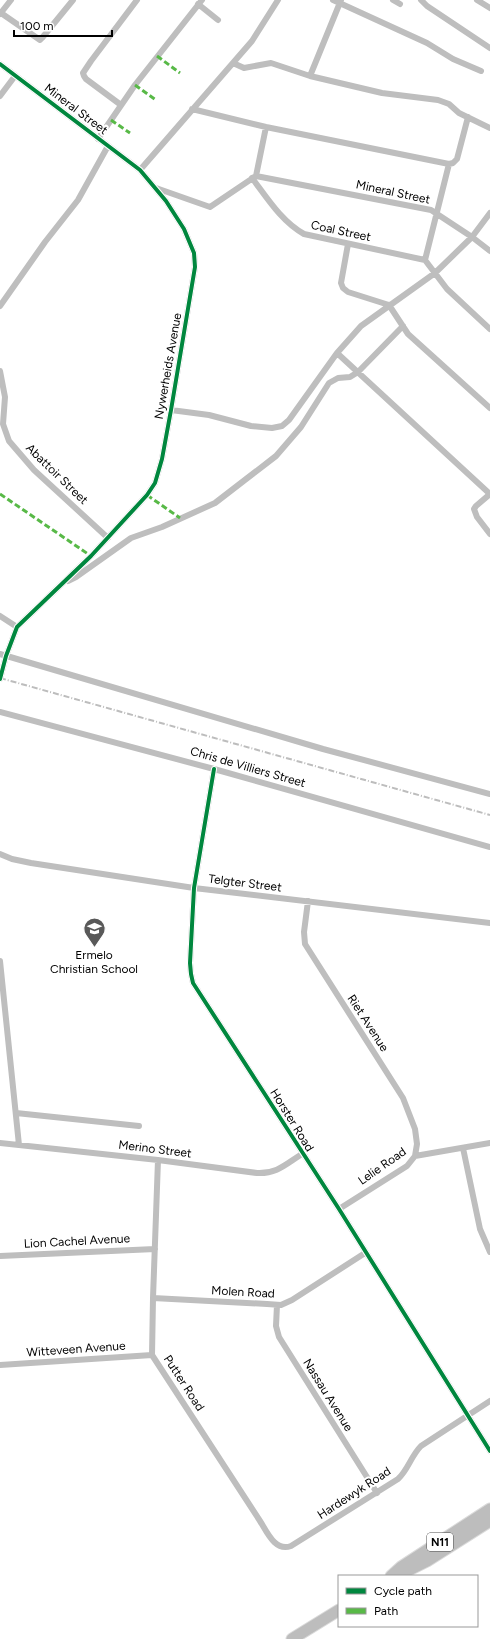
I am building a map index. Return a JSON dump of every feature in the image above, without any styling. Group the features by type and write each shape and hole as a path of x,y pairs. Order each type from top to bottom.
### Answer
{"highway":[{"name":"N11","path":"392,1575 401,1567 490,1509"},
{"name":"N11","path":"400,1575 427,1561 490,1521"},
{"path":"292,1639 338,1611"}],"street":[{"path":"11,0 0,14 40,40 73,0"},
{"path":"121,105 86,79 83,73 91,60 137,0"},
{"path":"140,170 252,41 278,0"},
{"path":"333,0 427,42 449,57 481,71"},
{"path":"393,0 400,4"},
{"path":"422,0 427,6 490,48"},
{"path":"478,0 490,8"},
{"path":"98,139 121,105 200,2 218,20"},
{"path":"310,76 340,2"},
{"path":"233,63 244,68 271,63 310,76 382,93 438,100 449,104 459,113 490,128"},
{"name":"Mineral Street","path":"0,64 140,170"},
{"path":"0,96 15,76"},
{"path":"192,109 266,127 449,164 458,159 468,117"},
{"path":"155,188 210,207 254,177 266,127"},
{"path":"0,306 45,242 78,200 108,146"},
{"name":"Mineral Street","path":"254,177 424,208 436,213 449,164"},
{"name":"Nywerheids Avenue","path":"17,627 91,556 147,495 155,482 162,459 172,410 194,276 194,259 191,244 184,229 155,188 140,170"},
{"name":"Coal Street","path":"254,177 276,210 297,230 309,236 425,260"},
{"path":"490,251 472,236 436,213 425,260 447,289 490,329"},
{"path":"172,410 221,418 259,427 278,428 289,420 338,353 361,326 391,303 435,273 472,236 490,213"},
{"path":"348,244 341,283 343,288 348,292 391,303 408,334 490,408"},
{"path":"63,583 76,577 131,538 162,527 215,502 276,456 301,427 328,383 338,378 350,377 358,372 403,326"},
{"path":"338,353 490,494 474,509 477,517 490,534"},
{"name":"Abattoir Street","path":"0,371 5,397 3,424 9,441 34,470 108,538"},
{"path":"0,616 17,627 3,655 0,680"},
{"path":"3,655 323,749 490,794"},
{"name":"Chris de Villiers Street","path":"0,712 214,768 490,847"},
{"name":"Horster Road","path":"214,768 194,888 190,963 192,979 302,1154 339,1209 365,1253 490,1451"},
{"name":"Telgter Street","path":"0,854 12,859 31,863 194,888 490,922"},
{"name":"Riet Avenue","path":"308,901 304,932 305,944 403,1098 415,1129 417,1144 415,1156"},
{"path":"0,961 20,1145"},
{"path":"16,1113 139,1126"},
{"name":"Merino Street","path":"0,1143 264,1173 279,1170 302,1154"},
{"name":"Lelie Road","path":"339,1209 407,1166 415,1156 490,1143"},
{"path":"464,1148 480,1229 490,1252"},
{"name":"Putter Road","path":"158,1160 152,1356 278,1546"},
{"name":"Lion Cachel Avenue","path":"0,1256 155,1249"},
{"name":"Molen Road","path":"153,1298 277,1305 285,1304 365,1253"},
{"name":"Nassau Avenue","path":"277,1305 276,1326 279,1337 376,1493"},
{"name":"Witteveen Avenue","path":"0,1365 152,1356"},
{"name":"Hardewyk Road","path":"278,1546 284,1548 291,1546 400,1477 415,1452 421,1446 490,1401"}],"railway":[{"path":"0,678 490,815"}],"marked path":[{"path":"157,56 180,73"},
{"path":"135,85 156,100"},
{"path":"111,120 130,133"},
{"path":"0,494 91,556"},
{"path":"147,495 180,518"}],"cycle path":[{"path":"0,64 140,170 166,201 184,229 194,253 195,267 162,459 155,483 147,495 91,556 17,627 6,656 0,679"},
{"path":"214,769 194,888 190,963 193,983 339,1209 490,1451"}],"place":[{"name":"Ermelo Christian School","path":"94,948"}]}
